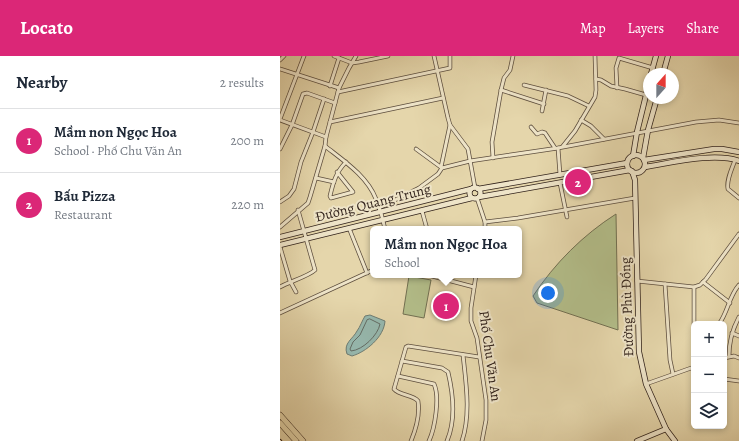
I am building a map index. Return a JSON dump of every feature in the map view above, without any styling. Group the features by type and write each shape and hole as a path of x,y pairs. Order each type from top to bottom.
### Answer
{"main road":[{"path":"653,68 656,56"},
{"path":"665,68 668,56"},
{"path":"633,156 644,104"},
{"path":"645,167 644,159 648,130 655,104"},
{"path":"737,161 715,157 645,167 639,172 631,171 627,163 633,156 638,155 644,159 722,148 739,152"},
{"name":"Đường Quang Trung","path":"280,237 380,210 475,189 627,163"},
{"name":"Đường Quang Trung","path":"280,246 476,198 631,171"},
{"name":"Đường Phù Đổng","path":"631,171 635,180 639,352 646,384 666,429 675,441"},
{"name":"Đường Phù Đổng","path":"635,180 639,172"},
{"path":"475,189 480,193 476,198 469,195 475,189"},
{"path":"280,415 304,441"},
{"path":"280,423 296,441"},
{"path":"637,441 666,429"}],"street":[{"path":"280,60 284,56"},
{"path":"304,56 280,119 326,137"},
{"path":"334,56 352,63 388,56"},
{"path":"280,227 308,203 325,146 339,88 356,56"},
{"path":"434,56 450,125 466,145 470,157 475,189"},
{"path":"338,92 450,68 450,56"},
{"path":"493,158 492,142 501,90 504,78 510,70 513,56"},
{"path":"562,147 575,131 594,97 596,90 595,56"},
{"path":"330,86 339,58"},
{"path":"616,88 616,68 619,58 653,68"},
{"path":"280,69 339,88"},
{"path":"596,79 616,88 624,88 643,94"},
{"path":"524,85 568,96 589,106"},
{"path":"501,90 544,104"},
{"path":"542,111 546,90"},
{"path":"280,149 304,94 307,93 335,103"},
{"path":"330,122 443,98"},
{"path":"280,202 289,196 294,189 301,162 324,99"},
{"path":"581,120 591,126 604,139"},
{"path":"441,168 470,161 562,147 648,130 706,121 719,120 739,123"},
{"path":"380,210 419,188 438,174 441,168 450,125"},
{"path":"531,127 536,134 542,132 545,133 556,148 560,175"},
{"path":"325,146 354,169 369,186 376,198 384,226"},
{"path":"416,149 441,168"},
{"path":"737,161 727,186 728,189 739,198"},
{"path":"337,172 353,192 331,198 330,196 337,172 346,162"},
{"path":"316,178 334,182"},
{"path":"560,183 566,217"},
{"path":"476,198 485,222 485,226"},
{"path":"485,222 518,218 635,198"},
{"path":"280,287 290,281 312,273 315,270 298,210"},
{"path":"422,211 426,226"},
{"path":"349,228 367,273"},
{"path":"637,281 694,287 700,285 739,234"},
{"path":"280,246 290,281 296,292"},
{"path":"280,313 370,272"},
{"path":"440,278 474,287"},
{"name":"Phố Chu Văn An","path":"476,278 471,321 480,357 486,400 486,420 482,441"},
{"path":"703,282 730,303"},
{"path":"664,284 670,360 673,374"},
{"path":"721,321 739,285"},
{"path":"694,287 694,321"},
{"path":"739,317 732,333 729,345 729,356 739,358"},
{"path":"732,333 739,336"},
{"path":"410,441 414,433 418,417 418,401 413,397 394,389 404,349 408,346 480,357"},
{"path":"462,441 467,416 466,382 463,355"},
{"path":"402,360 442,368 448,372 453,400 451,427 447,441"},
{"path":"646,384 691,368"},
{"path":"398,376 434,384 436,389 436,419 429,441"},
{"path":"727,379 739,381"}],"green space":[{"path":"616,214 618,330 537,303 533,296 560,261 581,240"},
{"path":"409,278 431,280 424,318 403,314"}],"water":[{"path":"370,315 385,321 381,333 373,343 363,351 352,356 347,354 347,344 355,334 365,316"}],"place":[{"name":"Bấu Pizza","path":"578,182"},
{"name":"Mầm non Ngọc Hoa","path":"446,306"}]}
